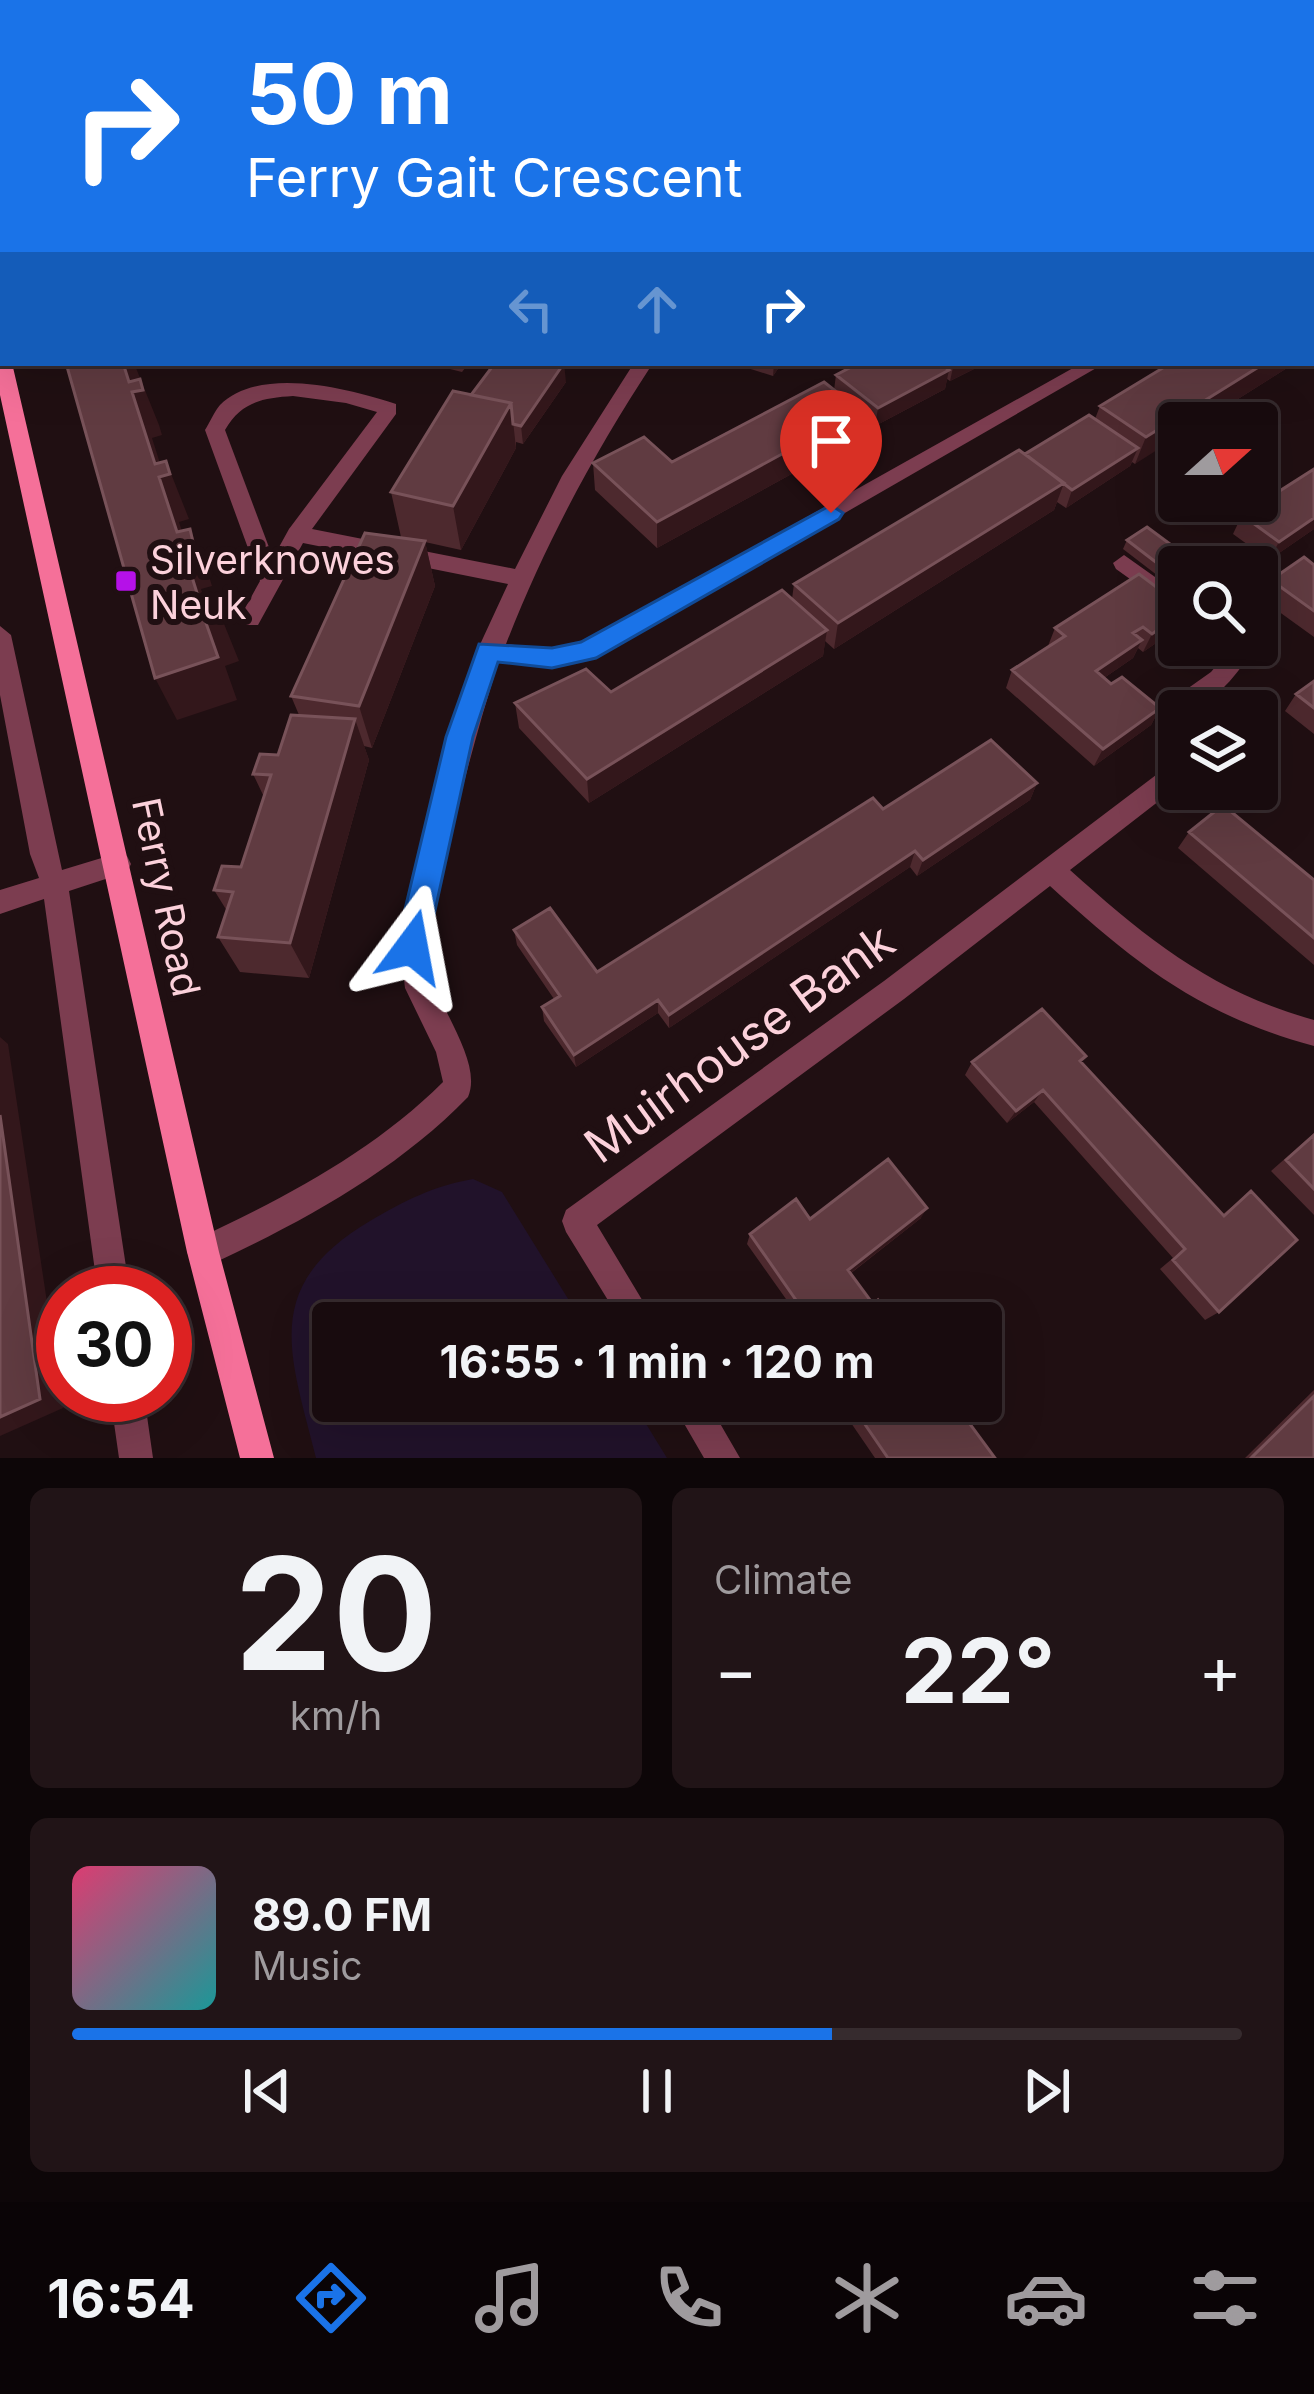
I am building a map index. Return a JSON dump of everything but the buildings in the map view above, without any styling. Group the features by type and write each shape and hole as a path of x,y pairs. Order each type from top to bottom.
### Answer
{"main road":[{"name":"Ferry Road","path":"3,366 203,1252 257,1458"}],"street":[{"path":"203,1252 254,1230 432,1118 458,1087 456,1059 415,987 412,947 460,737 488,651 565,484 642,366"},
{"path":"488,651 563,658 600,646 1091,366"},
{"path":"250,619 297,534 389,410 326,391 286,391 253,395 220,414 215,430 271,581"},
{"path":"297,534 520,578"},
{"path":"1124,563 1158,590"},
{"path":"0,634 43,854 55,885 110,1266"},
{"name":"Muirhouse Bank","path":"627,1302 577,1220 1052,871 1168,780 1178,707 1229,666"},
{"path":"0,902 118,865"},
{"path":"1052,871 1150,957 1208,998 1266,1022 1314,1033"},
{"path":"131,1422 136,1458"},
{"path":"701,1422 723,1458"}],"shaded area":[{"path":"473,1179 502,1192 570,1302 312,1302 312,1422 645,1422 667,1458 316,1458 293,1354 298,1297 312,1271 335,1246 370,1221 432,1190"}],"place":[{"name":"Silverknowes Neuk","path":"126,581"}],"route":[{"path":"412,947 460,737 488,651 576,656 831,513"}]}
